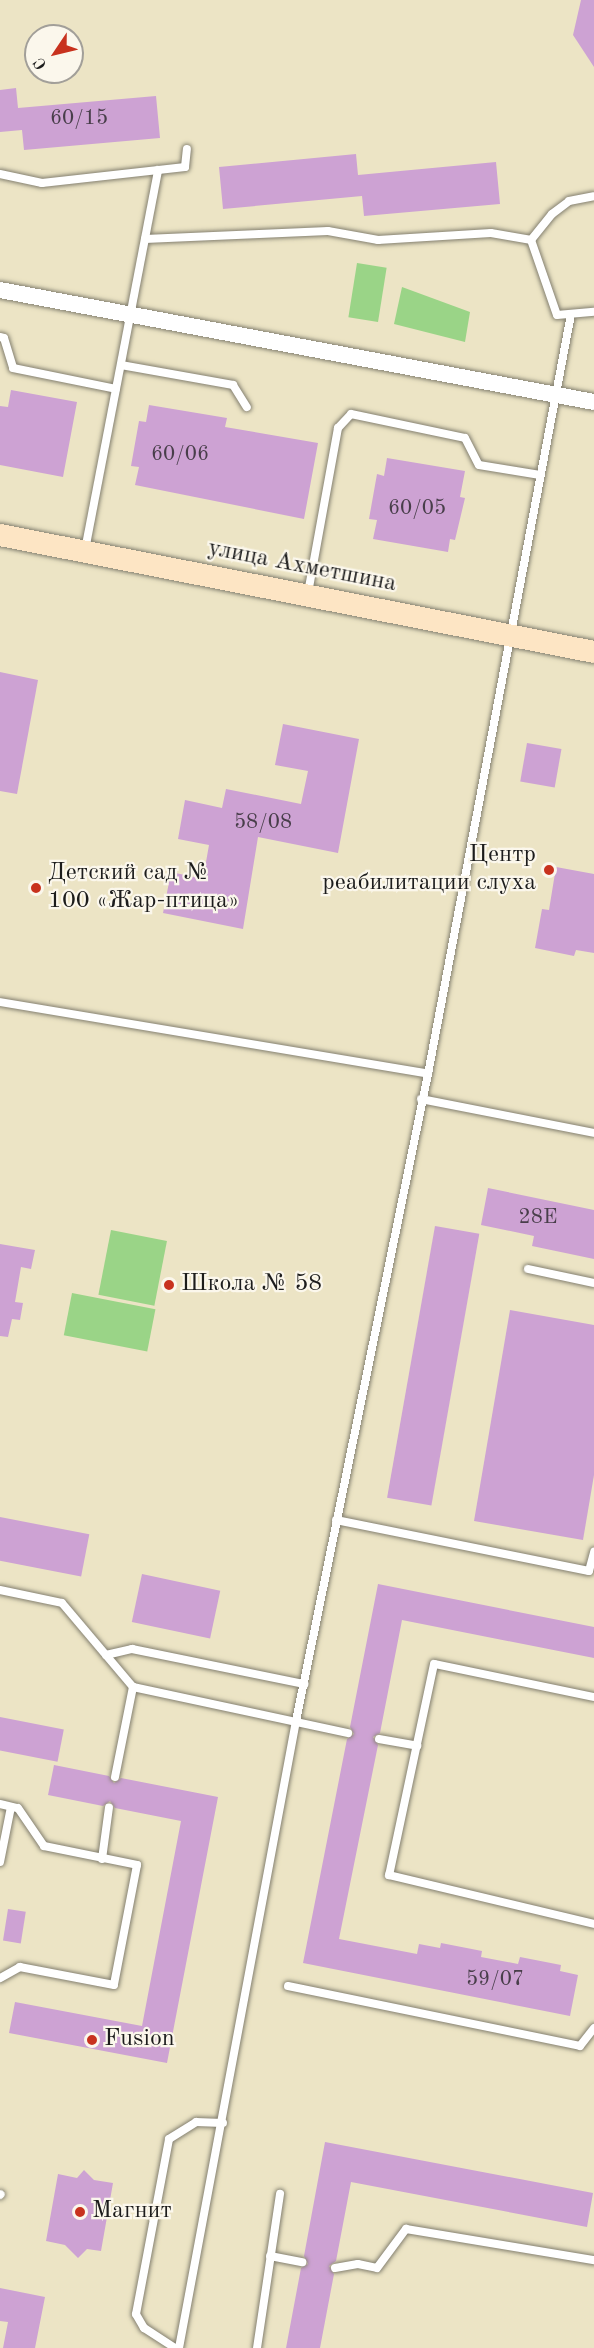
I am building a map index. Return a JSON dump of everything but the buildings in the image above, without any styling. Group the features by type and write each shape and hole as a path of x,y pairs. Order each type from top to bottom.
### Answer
{"street":[{"path":"0,290 594,402"},
{"name":"улица Ахметшина","path":"0,535 594,652"}],"lane":[{"path":"0,174 42,183 158,170 185,166 186,149"},
{"path":"85,552 158,170"},
{"path":"531,240 552,214 569,201 594,196"},
{"path":"145,239 328,231 378,240 491,233 531,240"},
{"path":"531,240 557,315 594,312"},
{"path":"223,2123 196,2122 169,2139 136,2314 144,2328 177,2348 223,2123 296,1721 428,1074 571,314"},
{"path":"0,337 4,338 13,368 116,388"},
{"path":"121,365 232,385 247,407"},
{"path":"308,596 338,428 351,414 465,438 479,465 540,475"},
{"path":"0,1002 428,1074"},
{"path":"421,1100 594,1133"},
{"path":"528,1269 594,1283"},
{"path":"336,1520 589,1571 594,1552"},
{"path":"0,1590 62,1603 134,1687 348,1733"},
{"path":"106,1655 132,1649 304,1684"},
{"path":"594,1697 434,1664 389,1875 594,1924"},
{"path":"115,1777 134,1687"},
{"path":"379,1739 417,1746"},
{"path":"0,1804 18,1808 44,1846 137,1865 114,1985 20,1967 0,1978"},
{"path":"0,1862 11,1807"},
{"path":"102,1859 109,1807"},
{"path":"288,1986 580,2046 594,2028"},
{"path":"257,2348 280,2194"},
{"path":"335,2268 358,2264 377,2268 406,2229 594,2260"},
{"path":"270,2256 302,2262"}],"green space":[{"path":"357,263 387,268 378,322 348,317"},
{"path":"402,287 470,312 465,342 394,324"},
{"path":"111,1230 167,1241 154,1306 98,1295"},
{"path":"72,1293 155,1309 147,1351 64,1335"}],"place":[{"name":"Центр реабилитации слуха","path":"549,870"},
{"name":"Детский сад № 100 «Жар-птица»","path":"36,888"},
{"name":"Школа № 58","path":"169,1285"},
{"name":"Fusion","path":"92,2040"},
{"name":"Магнит","path":"80,2212"}]}
